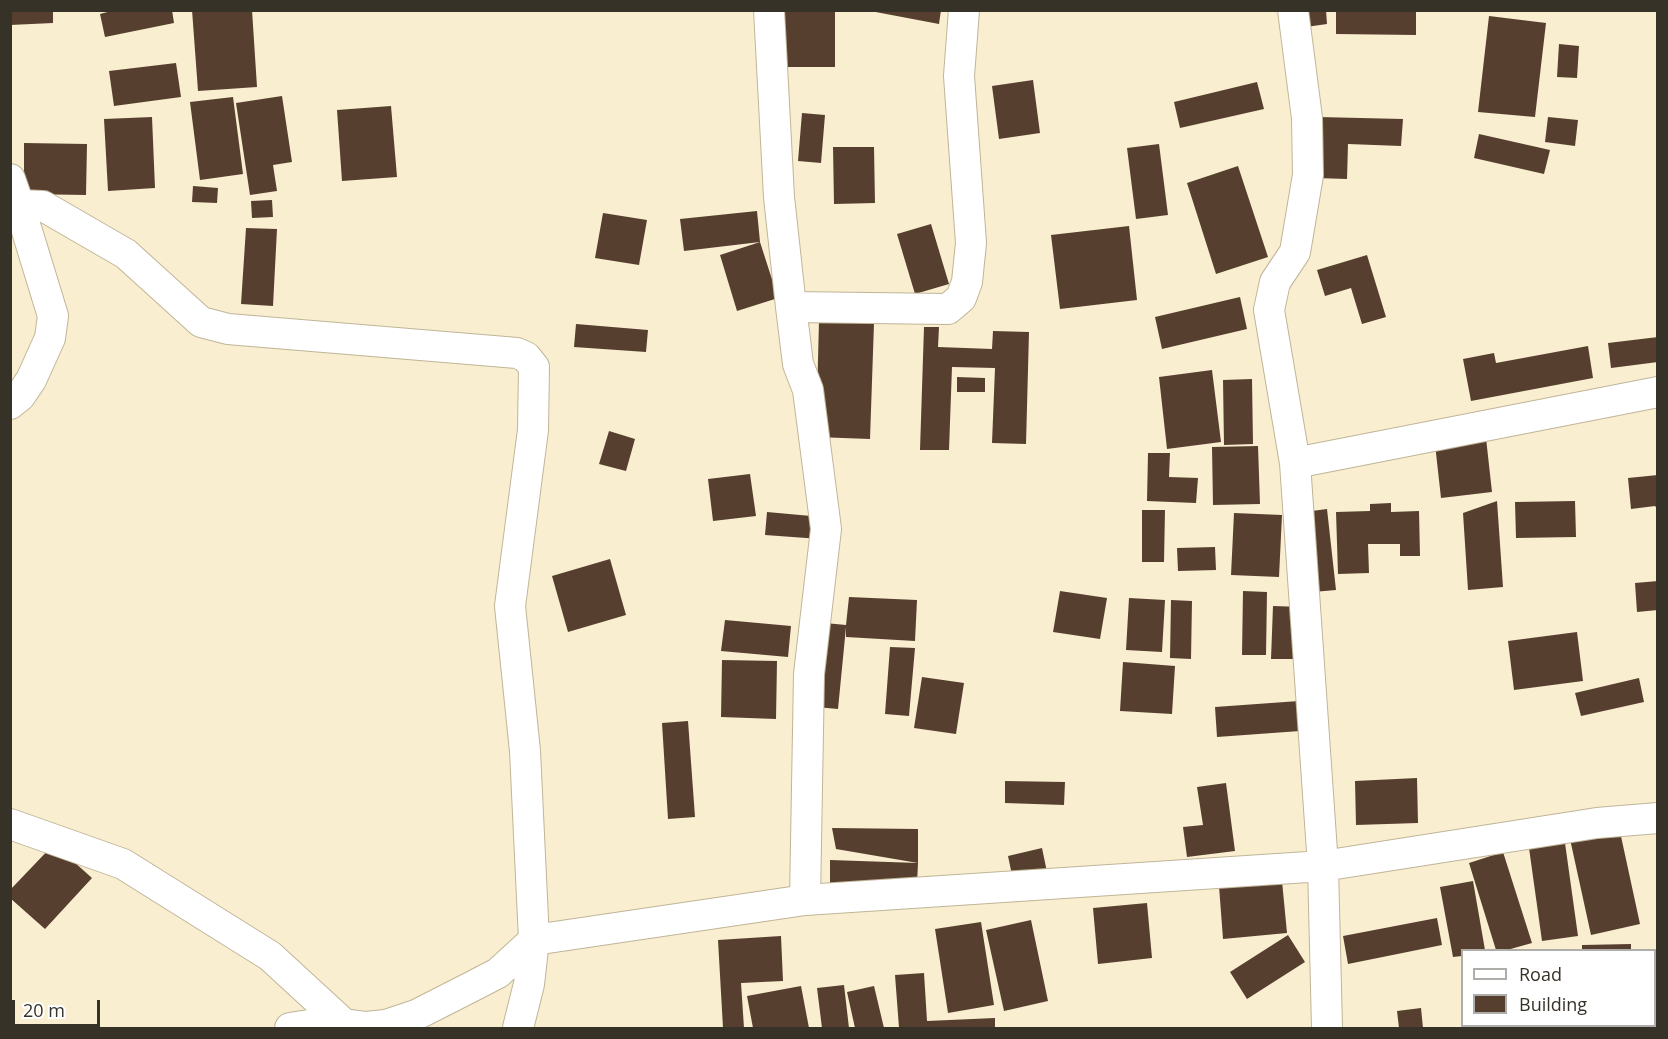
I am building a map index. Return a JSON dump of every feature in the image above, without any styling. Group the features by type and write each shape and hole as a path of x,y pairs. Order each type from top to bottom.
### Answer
{"street":[{"path":"769,10 779,197 791,307 798,364 808,390 826,529 809,674 805,900"},
{"path":"791,307 948,309 961,298 967,282 971,243 959,76 964,10"},
{"path":"1293,10 1307,118 1308,175 1295,252 1275,282 1269,310 1295,463 1323,866 1327,1029"},
{"path":"10,404 20,396 31,380 50,338 53,316 15,192"},
{"path":"15,192 44,206 126,254 201,322 228,329 517,353 526,357 534,367 534,430 510,606 525,751 534,940 530,984 518,1029"},
{"path":"1295,463 1658,392"},
{"path":"290,1029 315,1024 366,1027 386,1025 416,1015 498,973 534,940 805,900 1323,866 1598,823 1658,818"},
{"path":"10,824 123,864 270,956 348,1026"}],"building":[{"path":"10,10 53,10 53,23 10,25"},
{"path":"115,10 172,10 174,23 105,37 100,14"},
{"path":"192,10 252,10 257,87 198,91"},
{"path":"783,10 835,10 835,67 782,67"},
{"path":"865,10 941,10 939,24"},
{"path":"1297,10 1326,10 1327,24 1299,28"},
{"path":"1336,10 1416,10 1416,35 1336,34"},
{"path":"1489,16 1546,23 1535,117 1478,112"},
{"path":"1559,44 1579,46 1577,78 1557,77"},
{"path":"176,63 181,97 114,106 109,71"},
{"path":"1033,80 1040,133 999,139 992,86"},
{"path":"1257,82 1264,109 1180,128 1174,102"},
{"path":"282,96 292,162 273,165 277,191 250,195 236,103"},
{"path":"233,97 243,174 200,180 190,102"},
{"path":"391,106 397,177 342,181 337,110"},
{"path":"802,113 825,115 821,163 798,161"},
{"path":"152,117 155,188 108,191 104,119"},
{"path":"1318,117 1403,119 1401,146 1348,144 1347,179 1316,178"},
{"path":"1548,117 1578,120 1575,146 1545,142"},
{"path":"1479,134 1550,150 1544,174 1474,158"},
{"path":"24,143 87,144 86,195 24,194"},
{"path":"1159,144 1168,215 1136,219 1127,148"},
{"path":"833,147 874,147 875,203 834,204"},
{"path":"1238,166 1268,257 1216,274 1187,183"},
{"path":"193,186 218,188 217,203 192,202"},
{"path":"272,200 273,217 252,218 251,201"},
{"path":"757,211 760,242 684,251 680,219"},
{"path":"603,213 647,220 639,265 595,258"},
{"path":"931,224 949,284 915,294 897,234"},
{"path":"1129,226 1137,300 1060,309 1051,235"},
{"path":"246,228 277,229 273,306 241,304"},
{"path":"760,242 778,298 737,311 720,255"},
{"path":"1367,255 1386,317 1362,324 1351,288 1325,296 1317,270"},
{"path":"1240,297 1247,329 1162,349 1155,317"},
{"path":"819,321 874,323 870,439 816,437"},
{"path":"576,324 648,330 646,352 574,347"},
{"path":"924,327 939,327 938,347 992,349 993,331 1029,332 1026,444 992,443 995,368 952,367 949,450 920,450"},
{"path":"1658,337 1658,362 1611,368 1608,343"},
{"path":"1588,346 1593,378 1471,401 1463,359 1494,353 1496,363"},
{"path":"1212,370 1221,442 1167,449 1159,377"},
{"path":"957,377 985,378 985,392 957,392"},
{"path":"1252,379 1253,444 1224,445 1223,380"},
{"path":"609,431 635,439 626,471 599,464"},
{"path":"1486,438 1492,492 1441,498 1435,444"},
{"path":"1258,446 1260,504 1213,505 1212,447"},
{"path":"1148,453 1170,453 1169,477 1198,478 1196,503 1147,501"},
{"path":"750,474 756,516 713,521 708,479"},
{"path":"1658,475 1658,510 1655,506 1631,509 1628,478"},
{"path":"1497,501 1503,587 1468,590 1463,513"},
{"path":"1575,501 1576,537 1516,538 1515,502"},
{"path":"1391,503 1391,512 1419,511 1420,556 1400,556 1400,544 1368,544 1369,573 1338,574 1336,512 1370,511 1370,504"},
{"path":"1327,509 1336,590 1313,592 1304,512"},
{"path":"1142,510 1165,510 1164,562 1142,562"},
{"path":"767,512 822,517 820,539 765,535"},
{"path":"1234,513 1282,515 1279,577 1231,575"},
{"path":"1215,547 1216,570 1178,571 1177,548"},
{"path":"610,559 626,615 568,632 552,576"},
{"path":"1658,581 1658,610 1637,612 1635,583"},
{"path":"1060,591 1107,598 1100,639 1053,632"},
{"path":"1243,591 1267,592 1266,655 1242,655"},
{"path":"849,597 917,600 915,641 846,637 846,627 838,709 816,707 825,623 846,625"},
{"path":"1129,598 1165,600 1162,652 1126,650"},
{"path":"1171,600 1192,601 1191,659 1170,658"},
{"path":"1273,606 1303,607 1301,659 1271,659"},
{"path":"725,620 791,626 788,657 721,651"},
{"path":"1577,632 1583,681 1514,690 1508,641"},
{"path":"890,647 915,648 909,716 885,714"},
{"path":"722,660 777,661 776,719 721,717"},
{"path":"1123,662 1175,666 1172,714 1120,711"},
{"path":"922,677 964,683 956,734 914,728"},
{"path":"1639,678 1644,702 1581,716 1575,693"},
{"path":"1299,701 1300,731 1217,737 1215,707"},
{"path":"688,721 695,817 668,819 662,723"},
{"path":"1417,778 1418,823 1356,825 1355,781"},
{"path":"1005,781 1065,782 1064,805 1005,803"},
{"path":"1226,783 1235,851 1187,857 1183,827 1203,825 1197,787"},
{"path":"1619,827 1640,924 1591,935 1570,839"},
{"path":"832,828 918,829 918,863 836,849"},
{"path":"1565,843 1578,936 1542,941 1529,848"},
{"path":"54,844 92,878 45,929 10,898 10,890"},
{"path":"1042,848 1047,872 1013,880 1008,856"},
{"path":"1503,852 1532,943 1511,949 1496,949 1469,863"},
{"path":"830,860 918,863 917,885 830,883"},
{"path":"1282,881 1287,933 1223,939 1219,886"},
{"path":"1473,881 1485,949 1461,949 1461,956 1453,957 1440,887"},
{"path":"1147,903 1152,958 1098,964 1093,908"},
{"path":"1437,918 1442,945 1348,964 1343,936"},
{"path":"1031,920 1048,1001 1004,1011 986,930"},
{"path":"981,922 994,1005 948,1013 935,929"},
{"path":"1288,935 1305,962 1247,999 1230,972"},
{"path":"781,936 783,981 741,983 744,1028 723,1028 718,940"},
{"path":"1631,944 1631,949 1582,949 1582,945"},
{"path":"924,973 927,1021 995,1018 995,1028 899,1028 895,975"},
{"path":"844,985 849,1028 822,1028 817,988"},
{"path":"801,986 809,1028 753,1028 747,996"},
{"path":"874,986 884,1028 855,1028 847,992"},
{"path":"1421,1008 1423,1028 1399,1028 1397,1011"}]}
